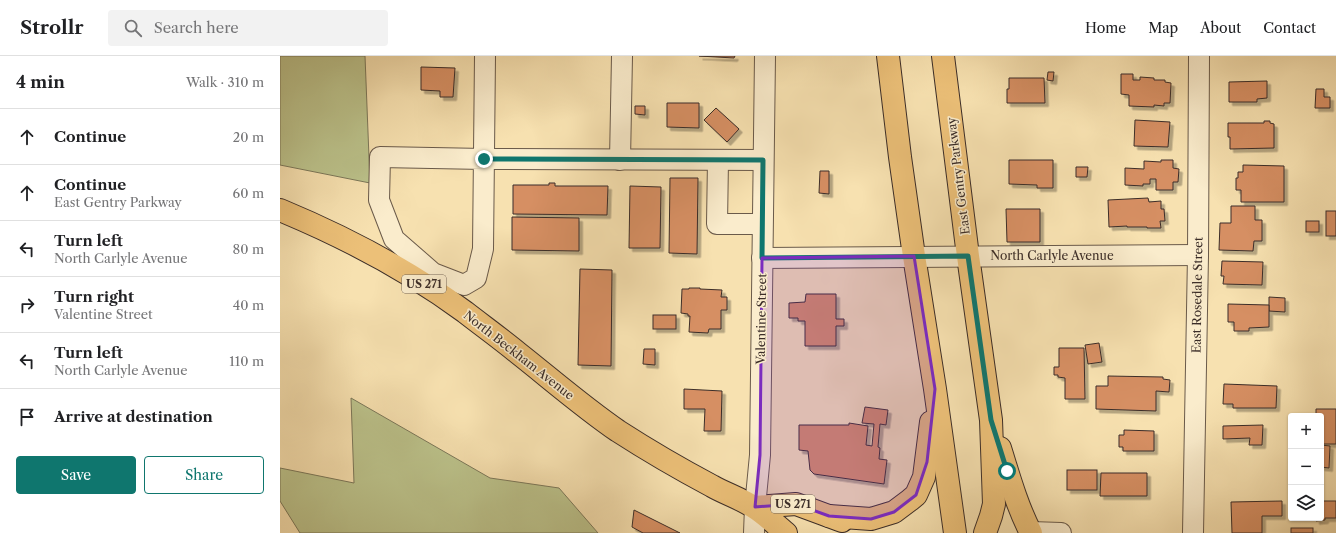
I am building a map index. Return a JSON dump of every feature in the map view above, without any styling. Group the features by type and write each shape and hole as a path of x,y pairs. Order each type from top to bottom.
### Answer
{"main road":[{"path":"888,56 900,157 955,533"},
{"name":"East Gentry Parkway","path":"943,56 968,256 991,420 994,504 985,533"},
{"name":"North Beckham Avenue","path":"280,210 308,221 378,256 408,274 464,312 518,352 553,382 594,413 645,448 714,487 755,507 786,533"},
{"path":"829,516 871,519 881,517 894,512 916,495 924,477 935,389"},
{"path":"991,420 1014,495 1031,533"},
{"name":"US 271","path":"755,507 796,504 878,533"}],"street":[{"path":"485,56 484,159 482,249 476,278 464,285 433,274 394,239 379,200 380,158 484,159 620,160 763,160"},
{"path":"620,160 622,56"},
{"name":"Valentine Street","path":"754,533 760,455 764,56"},
{"name":"East Rosedale Street","path":"1193,533 1198,255 1199,56"},
{"path":"718,160 717,224 762,224"},
{"name":"North Carlyle Avenue","path":"762,258 1198,255"},
{"path":"1031,533 1061,533"}],"highlighted area":[{"path":"914,256 935,389 927,462 916,495 894,512 871,519 829,516 796,504 755,507 760,455 762,258"}],"green space":[{"path":"280,56 365,56 370,183 280,165"},
{"path":"351,398 490,478 559,488 598,533 300,533 280,501 280,468 354,483"}],"building":[{"path":"699,56 735,56 734,58"},
{"path":"421,67 455,68 453,97 440,97 440,91 421,90"},
{"path":"1048,72 1054,72 1053,81 1047,80"},
{"path":"1121,74 1133,74 1133,80 1140,80 1140,77 1154,78 1154,80 1165,80 1165,82 1171,83 1170,103 1164,103 1164,106 1154,105 1154,107 1129,106 1129,95 1121,94"},
{"path":"1009,78 1044,78 1045,103 1007,103"},
{"path":"1267,81 1267,98 1257,99 1257,102 1229,102 1229,82"},
{"path":"1316,89 1324,89 1324,97 1330,97 1330,108 1315,108"},
{"path":"667,103 699,103 699,128 667,127"},
{"path":"635,106 645,106 645,115 635,114"},
{"path":"716,108 739,129 727,142 704,120"},
{"path":"1135,120 1170,122 1168,147 1134,146"},
{"path":"1264,121 1270,121 1270,123 1274,124 1274,148 1230,149 1228,123 1264,123"},
{"path":"1009,160 1053,160 1053,188 1037,188 1037,185 1009,184"},
{"path":"1161,160 1173,160 1173,168 1179,169 1178,182 1173,182 1173,190 1156,190 1156,179 1150,179 1150,184 1143,184 1143,186 1125,185 1125,168 1144,169 1144,161 1161,162"},
{"path":"1243,165 1284,166 1284,202 1241,202 1241,190 1236,190 1236,178 1238,178 1238,172 1243,172"},
{"path":"1076,167 1088,167 1087,177 1076,177"},
{"path":"820,171 829,171 829,194 819,193"},
{"path":"670,178 698,178 697,254 669,253"},
{"path":"549,183 555,183 555,186 608,186 607,215 513,214 513,185 549,185"},
{"path":"630,186 661,187 660,248 629,248"},
{"path":"1148,198 1149,202 1161,201 1161,209 1164,209 1165,221 1160,221 1161,228 1127,226 1109,227 1108,200"},
{"path":"1231,206 1255,206 1255,220 1262,220 1262,241 1254,241 1253,251 1219,250 1220,223 1231,223"},
{"path":"1006,209 1040,209 1040,242 1007,242"},
{"path":"1326,211 1336,211 1336,236 1326,236"},
{"path":"512,217 579,218 579,251 512,250"},
{"path":"1306,221 1319,221 1319,232 1306,232"},
{"path":"1222,261 1263,262 1262,285 1223,284 1224,276 1221,276"},
{"path":"580,269 612,270 611,366 578,365"},
{"path":"682,289 722,290 721,297 727,297 727,310 721,310 721,329 709,329 708,333 689,332 690,316 688,316 688,314 681,313"},
{"path":"806,294 836,294 836,319 844,319 844,326 836,326 836,346 805,346 805,321 798,321 798,318 789,318 789,303 805,302"},
{"path":"1269,297 1285,298 1285,312 1269,311"},
{"path":"1228,304 1269,305 1269,327 1249,328 1249,331 1234,331 1234,322 1228,322"},
{"path":"653,315 676,315 676,329 653,329"},
{"path":"1099,343 1102,362 1088,364 1085,345"},
{"path":"1059,348 1084,348 1085,399 1065,399 1065,378 1054,375 1054,367 1059,367"},
{"path":"644,349 655,349 655,365 643,364"},
{"path":"1108,376 1163,377 1163,379 1170,380 1169,392 1156,391 1156,411 1096,409 1096,386 1108,386"},
{"path":"1224,384 1277,386 1276,408 1233,408 1233,404 1223,404"},
{"path":"684,389 722,391 721,431 704,431 705,409 684,409"},
{"path":"865,407 888,410 886,425 880,424 878,447 880,448 879,459 887,460 884,484 814,474 810,470 808,451 799,450 799,425 849,425 849,423 868,426 866,445 872,446 874,424 862,423"},
{"path":"1316,409 1336,409 1336,444 1324,444 1324,413 1316,413"},
{"path":"1263,425 1262,445 1249,445 1250,438 1223,439 1223,426"},
{"path":"1124,430 1154,431 1154,451 1123,451 1123,447 1119,447 1119,435 1124,435"},
{"path":"1324,445 1330,446 1329,468 1324,467"},
{"path":"1067,470 1097,470 1097,490 1067,490"},
{"path":"1101,473 1147,473 1147,496 1100,496"},
{"path":"1282,501 1282,516 1262,516 1262,533 1232,533 1231,502"},
{"path":"1324,501 1336,501 1336,518 1325,518 1325,520"},
{"path":"634,510 680,533 643,533 632,527"},
{"path":"1291,528 1313,528 1313,533 1291,533"}],"route":[{"path":"484,159 763,160 762,258 968,256 991,420 1007,471"}]}
